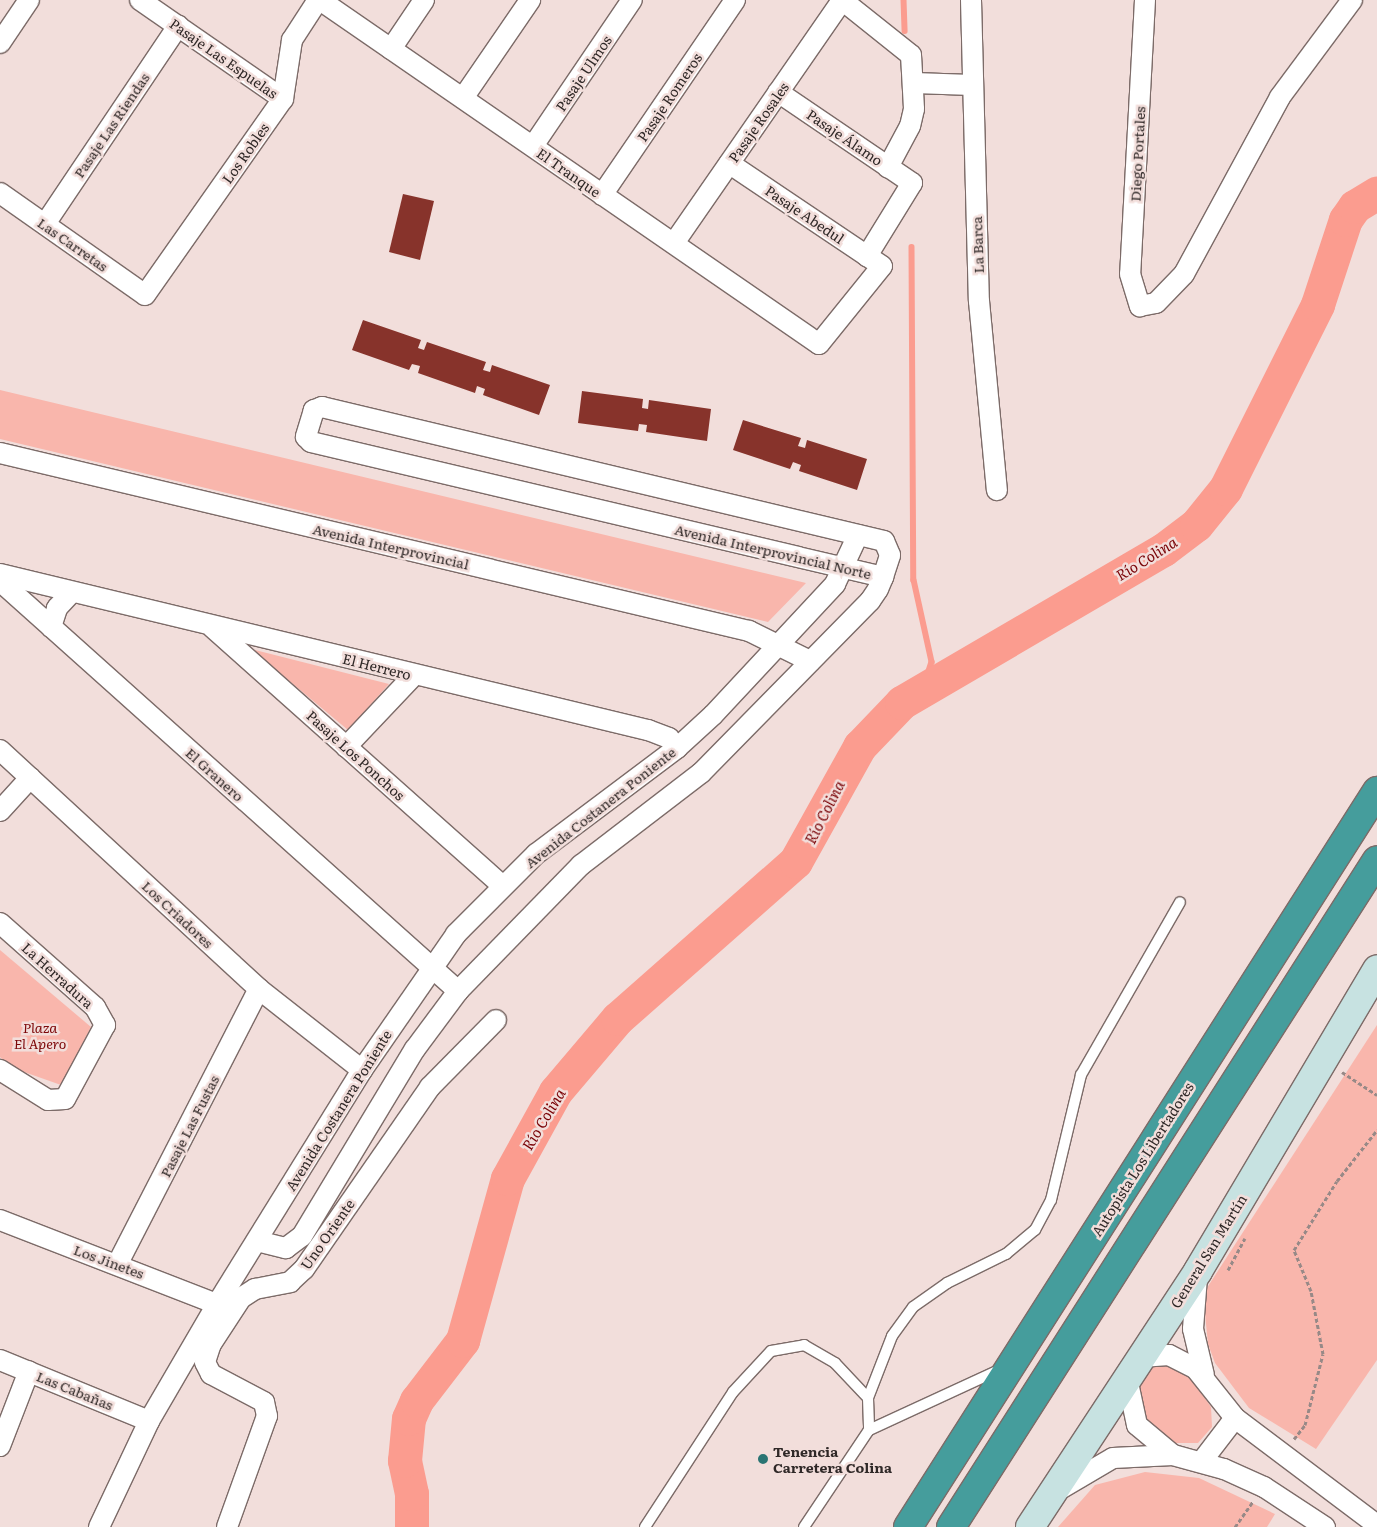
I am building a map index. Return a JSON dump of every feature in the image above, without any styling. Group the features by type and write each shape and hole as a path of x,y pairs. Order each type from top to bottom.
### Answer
{"highway":[{"name":"Autopista Los Libertadores","path":"908,1527 1377,791"},
{"path":"951,1527 1377,860"}],"street":[{"path":"0,43 29,0"},
{"name":"Pasaje Las Espuelas","path":"140,0 283,99"},
{"name":"El Tranque","path":"319,0 819,344 874,261"},
{"name":"Los Robles","path":"145,296 283,99 292,40 319,0"},
{"path":"391,49 424,0"},
{"path":"463,98 530,0"},
{"name":"Pasaje Ulmos","path":"533,146 632,0"},
{"name":"Pasaje Romeros","path":"602,194 735,0"},
{"path":"842,0 911,55 914,83 910,126 888,167"},
{"name":"Pasaje Rosales","path":"674,243 842,0"},
{"name":"La Barca","path":"971,0 979,301 997,490"},
{"name":"Diego Portales","path":"1145,0 1130,274 1140,306 1156,303 1184,274 1280,97 1352,0"},
{"name":"Pasaje Las Riendas","path":"45,224 178,26"},
{"path":"914,83 972,85"},
{"name":"Pasaje Álamo","path":"778,92 912,183 874,261"},
{"name":"Pasaje Abedul","path":"729,163 874,261"},
{"name":"Las Carretas","path":"0,193 145,296"},
{"name":"Avenida Interprovincial Norte","path":"322,407 858,535 888,547 883,577 321,445 306,437 314,410 322,407"},
{"name":"Avenida Interprovincial","path":"0,453 749,631 780,644 810,661"},
{"name":"Avenida Costanera Poniente","path":"99,1527 149,1421 217,1304 362,1070 430,968 502,885 557,836 677,748 780,644 845,568 858,535"},
{"name":"El Herrero","path":"0,574 648,730 669,738 677,748"},
{"path":"257,1242 286,1248 302,1236 415,1049 458,991 581,865 702,774 870,601 883,577"},
{"name":"El Granero","path":"0,581 430,968 458,991"},
{"path":"51,627 57,608 72,592"},
{"name":"Pasaje Los Ponchos","path":"210,625 502,885"},
{"path":"346,747 414,675"},
{"name":"Los Criadores","path":"0,750 259,989 362,1070"},
{"path":"0,811 30,778"},
{"name":"La Herradura","path":"0,922 94,1007 105,1025 65,1099 48,1100 0,1070"},
{"name":"General San Martín","path":"1030,1527 1134,1368 1210,1274 1322,1059 1377,969"},
{"name":"Pasaje Las Fustas","path":"118,1263 259,989"},
{"name":"Uno Oriente","path":"227,1527 267,1416 264,1402 211,1374 205,1362 211,1344 241,1298 255,1289 290,1282 304,1269 430,1086 496,1020"},
{"name":"Los Jinetes","path":"0,1220 118,1263 217,1304"},
{"path":"1204,1376 1193,1329 1210,1274"},
{"path":"1173,1455 1137,1425 1134,1368 1178,1358 1204,1376 1234,1418 1282,1458 1377,1525"},
{"name":"Las Cabañas","path":"0,1360 149,1421"},
{"path":"0,1446 29,1371"},
{"path":"1202,1461 1234,1418"},
{"path":"1052,1495 1113,1458 1173,1455 1202,1461 1264,1487 1325,1527"}],"lane":[{"path":"869,1430 868,1398 892,1336 913,1307 947,1283 1006,1254 1036,1230 1051,1200 1081,1075 1180,902"},
{"path":"645,1527 733,1392 771,1350 796,1343 816,1350 835,1363 868,1398"},
{"path":"804,1527 869,1430 998,1371 1016,1357"}],"path":[{"path":"1322,1059 1377,1096"},
{"path":"1282,1458 1305,1426 1322,1354 1311,1292 1294,1250 1337,1181 1377,1130"},
{"path":"1210,1274 1243,1247 1248,1230"},
{"path":"1235,1527 1264,1487"}],"green space":[{"path":"0,390 806,583 768,622 0,439"},
{"path":"251,649 389,684 348,730"},
{"name":"Plaza El Apero","path":"0,950 91,1027 61,1085 10,1067 0,1057"},
{"path":"1377,1025 1377,1360 1316,1449 1249,1408 1215,1363 1208,1344 1203,1294"},
{"path":"1164,1362 1185,1369 1211,1407 1212,1427 1198,1443 1171,1443 1149,1429 1137,1390 1149,1369"},
{"path":"1145,1472 1199,1478 1275,1514 1267,1527 1058,1527 1095,1485"}],"building":[{"path":"403,194 434,201 420,260 389,252"},
{"path":"363,320 421,340 418,348 424,350 427,342 486,362 483,370 490,372 492,365 550,385 539,415 483,395 485,389 477,386 475,393 418,373 420,366 412,364 409,370 352,350"},
{"path":"582,391 643,399 642,408 648,409 649,400 711,409 707,441 646,432 647,425 639,424 638,431 578,423"},
{"path":"743,420 801,438 798,446 805,448 807,440 867,459 857,490 799,471 801,465 793,462 790,469 733,450"}],"waterway":[{"path":"904,0 905,31"},
{"name":"Río Colina","path":"412,1527 412,1494 405,1461 409,1419 417,1401 463,1341 508,1179 556,1092 618,1019 796,862 860,747 902,703 1164,550 1197,525 1226,489 1318,305 1346,220 1355,207 1377,194"},
{"path":"912,247 914,580 932,662 924,686"}],"place":[{"name":"Tenencia Carretera Colina","path":"763,1459"}]}
